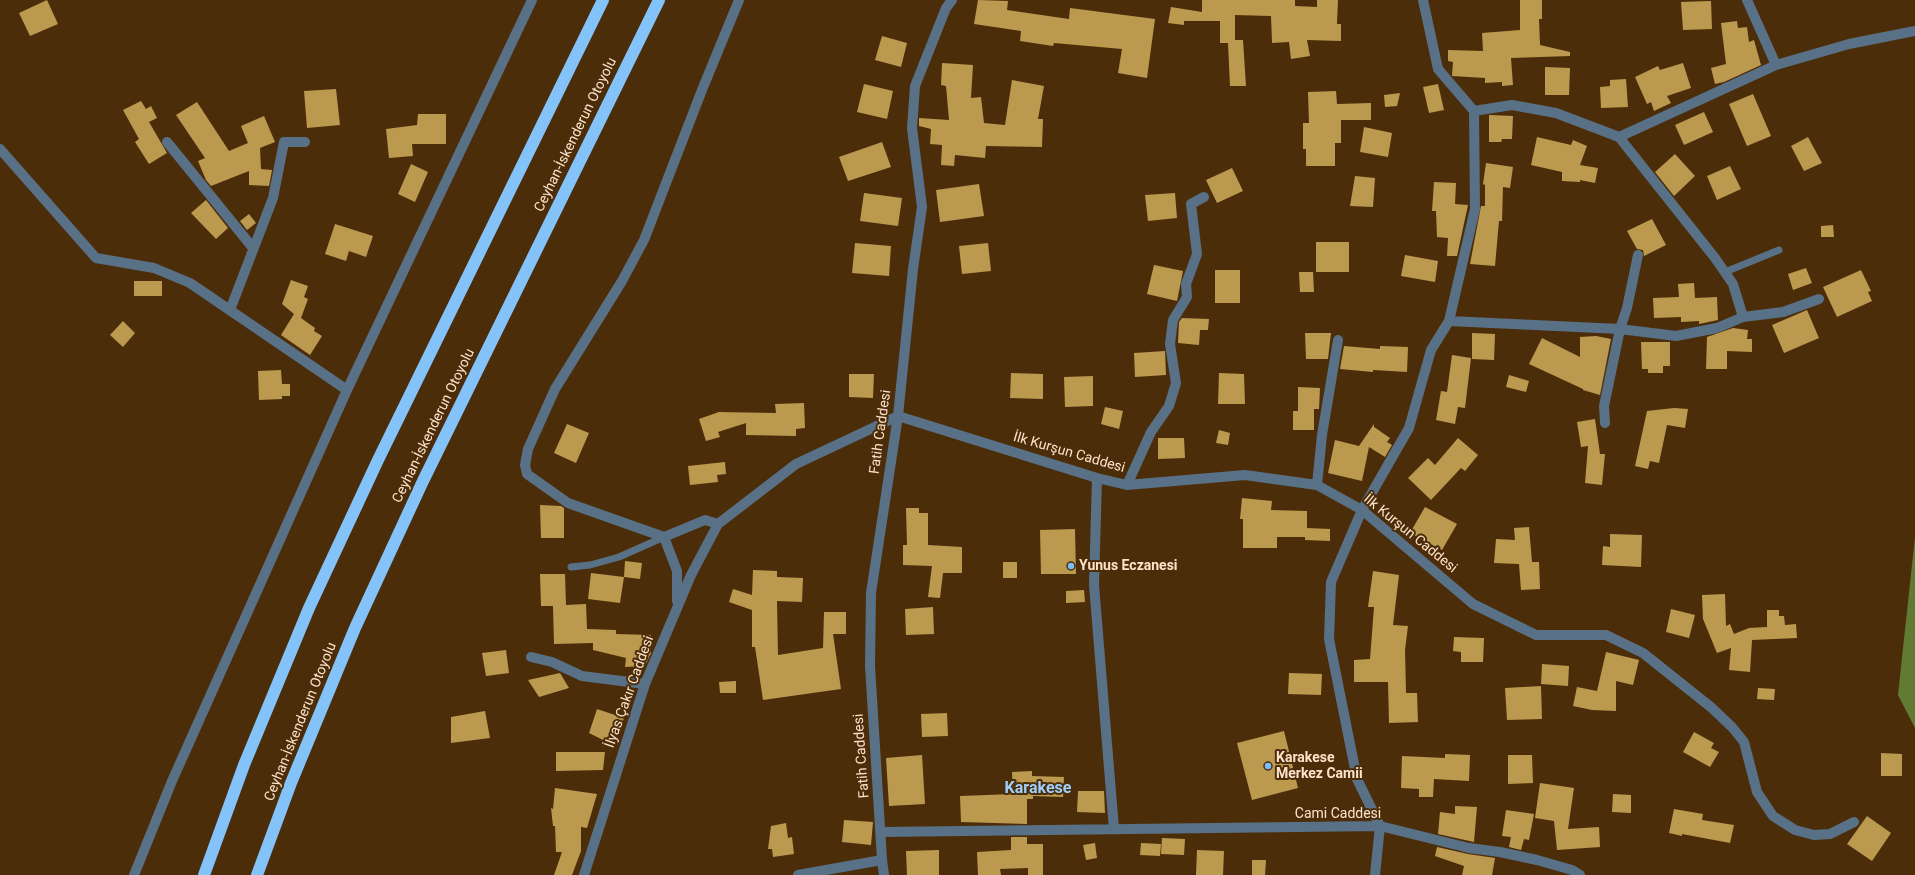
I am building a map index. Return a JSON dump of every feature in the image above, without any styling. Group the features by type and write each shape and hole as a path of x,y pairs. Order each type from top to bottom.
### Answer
{"highway":[{"path":"204,875 244,765 312,601 381,453 603,0"},
{"name":"Ceyhan-İskenderun Otoyolu","path":"257,875 291,783 362,614 423,481 659,0"}],"street":[{"path":"134,875 172,781 347,390 532,0"},
{"path":"740,0 702,90 644,240 622,281 555,389 528,449 525,465 527,474 568,503 664,537 705,520 718,524 796,464 898,416"},
{"name":"Fatih Caddesi","path":"884,875 870,666 871,593 898,416 913,269 922,207 912,128 915,86 946,8 952,0"},
{"path":"1375,875 1380,826 1357,779 1329,639 1331,582 1362,510 1409,428 1431,350 1448,321 1475,209 1474,111 1438,69 1423,0"},
{"path":"1747,0 1776,64"},
{"path":"1619,138 1776,64 1849,44 1915,31"},
{"path":"1474,111 1512,105 1556,113 1619,138 1733,284 1743,318"},
{"path":"167,142 253,248"},
{"path":"230,310 273,198 284,142 305,142"},
{"path":"0,149 96,258 154,268 190,283 347,390"},
{"path":"1127,485 1152,432 1169,406 1176,383 1170,344 1172,320 1187,297 1186,284 1197,254 1191,204 1204,197"},
{"path":"1605,423 1603,412 1620,329 1627,308 1638,256"},
{"path":"1448,321 1620,329 1676,336 1717,328 1743,318 1783,312 1819,299"},
{"path":"1317,485 1322,434 1338,340"},
{"name":"İlk Kurşun Caddesi","path":"898,416 1097,478 1127,485 1245,475 1317,485 1362,510 1474,604 1536,635 1606,635 1644,653 1712,708 1732,727 1744,742 1756,792 1773,816 1795,830 1814,835 1830,834 1854,822"},
{"path":"1097,478 1094,585 1114,829"},
{"name":"İlyas Çakır Caddesi","path":"584,875 646,684 691,576 718,524"},
{"path":"664,537 677,571 677,609"},
{"path":"531,656 552,662 582,676 646,684"},
{"name":"Cami Caddesi","path":"881,832 1067,831 1114,829 1380,826 1469,848 1500,852 1537,860 1572,870 1580,875"},
{"path":"798,875 882,860"}],"lane":[{"path":"1724,272 1779,250"},
{"path":"572,567 590,565 619,557 664,537"}],"green space":[{"path":"1915,537 1915,728 1898,695"}],"building":[{"path":"47,0 58,24 30,36 19,13"},
{"path":"978,0 1008,1 1007,10 1069,19 1070,8 1155,19 1147,78 1118,73 1122,49 1054,43 1053,46 1020,41 1021,31 974,24"},
{"path":"1202,0 1295,0 1295,6 1317,7 1317,0 1338,0 1337,24 1341,24 1341,41 1307,40 1310,56 1291,59 1289,42 1272,43 1271,16 1235,15 1235,40 1243,40 1246,86 1230,86 1228,43 1220,43 1220,21 1184,21 1184,25 1168,23 1171,7 1202,12"},
{"path":"1520,0 1542,0 1542,19 1539,19 1540,45 1570,52 1570,56 1511,58 1513,85 1502,86 1502,82 1485,83 1485,78 1452,76 1453,62 1448,61 1448,50 1483,51 1482,33 1520,30"},
{"path":"1711,1 1712,29 1683,30 1681,2"},
{"path":"1737,21 1738,28 1747,27 1749,42 1754,40 1761,65 1724,82 1715,84 1711,68 1726,64 1721,23"},
{"path":"882,36 907,43 901,67 875,60"},
{"path":"942,63 973,65 971,98 981,97 984,123 1005,125 1012,80 1044,86 1038,119 1043,119 1042,147 986,146 985,158 955,155 954,166 941,165 942,145 930,144 931,129 919,126 919,118 949,120 946,86 941,85"},
{"path":"1683,63 1691,88 1667,96 1671,103 1654,111 1651,102 1647,104 1635,77 1658,66 1660,70"},
{"path":"1545,67 1570,68 1569,95 1545,95"},
{"path":"1626,79 1628,107 1601,108 1600,87 1610,86 1610,80"},
{"path":"864,84 893,91 887,119 857,112"},
{"path":"1438,84 1444,110 1429,113 1423,87"},
{"path":"336,89 340,125 307,128 304,91"},
{"path":"1336,91 1337,104 1371,103 1371,120 1341,120 1341,143 1335,143 1335,166 1306,166 1306,149 1303,149 1303,123 1309,123 1308,92"},
{"path":"1400,93 1397,106 1385,107 1384,95"},
{"path":"1753,94 1771,136 1747,146 1729,104"},
{"path":"141,101 146,109 151,106 157,118 149,122 167,153 149,164 135,142 139,139 123,110"},
{"path":"197,102 229,151 248,143 241,126 264,116 275,142 260,148 261,169 272,170 269,186 249,185 249,171 211,186 206,180 198,161 205,158 176,115"},
{"path":"1704,112 1713,132 1684,145 1675,125"},
{"path":"418,114 446,114 446,144 412,144 413,156 389,158 386,129 417,125"},
{"path":"1489,115 1513,116 1512,139 1502,139 1501,142 1489,142"},
{"path":"1364,127 1392,133 1388,157 1360,152"},
{"path":"1537,137 1571,145 1573,140 1587,146 1580,165 1598,168 1595,183 1580,180 1580,182 1562,181 1562,172 1531,165"},
{"path":"1808,137 1822,163 1804,171 1791,146"},
{"path":"882,142 891,167 848,181 839,157"},
{"path":"1675,154 1695,176 1674,196 1655,172"},
{"path":"1486,163 1513,167 1510,188 1503,187 1502,221 1499,221 1495,266 1470,264 1481,206 1485,206 1485,185 1483,184"},
{"path":"411,164 428,172 415,202 398,194"},
{"path":"1730,166 1741,189 1717,200 1707,176"},
{"path":"1232,168 1243,191 1217,203 1206,180"},
{"path":"1355,176 1375,178 1373,207 1350,206"},
{"path":"1434,182 1456,183 1455,204 1468,205 1457,256 1447,256 1448,238 1437,237 1436,211 1432,211"},
{"path":"979,184 984,216 940,222 936,190"},
{"path":"864,193 902,198 898,226 860,221"},
{"path":"1175,193 1177,218 1148,221 1145,195"},
{"path":"206,200 228,228 216,239 191,213"},
{"path":"249,214 256,223 247,230 240,221"},
{"path":"1652,219 1666,245 1644,256 1643,250 1637,249 1627,231"},
{"path":"335,224 373,236 366,257 349,251 346,261 325,254"},
{"path":"1833,225 1834,237 1821,237 1821,226"},
{"path":"1316,242 1349,242 1349,272 1316,272"},
{"path":"855,243 891,246 889,276 852,273"},
{"path":"988,243 991,271 962,274 959,246"},
{"path":"1405,255 1438,261 1435,282 1401,276"},
{"path":"1154,265 1183,271 1177,301 1147,294"},
{"path":"1806,268 1812,283 1793,290 1788,274"},
{"path":"1215,270 1240,270 1240,303 1215,303"},
{"path":"1861,270 1871,291 1868,292 1872,301 1837,317 1823,287"},
{"path":"1299,272 1313,272 1314,292 1300,292"},
{"path":"291,280 308,286 304,297 308,299 301,318 315,328 314,331 322,336 310,355 281,335 294,314 282,304"},
{"path":"134,281 162,281 162,296 134,296"},
{"path":"1694,283 1695,298 1717,297 1718,320 1699,324 1699,321 1681,322 1681,317 1654,318 1653,298 1679,297 1678,284"},
{"path":"1807,310 1819,338 1784,353 1772,325"},
{"path":"1182,318 1209,319 1208,330 1200,330 1199,345 1178,343 1179,322"},
{"path":"123,321 135,333 123,347 110,335"},
{"path":"1733,328 1748,330 1747,339 1752,339 1752,352 1727,351 1727,369 1706,369 1707,337"},
{"path":"1305,333 1331,333 1328,359 1306,359"},
{"path":"1472,333 1495,334 1494,360 1472,359"},
{"path":"1596,336 1611,339 1600,395 1583,390 1529,364 1542,338 1580,357 1580,337"},
{"path":"1641,342 1670,342 1670,366 1663,366 1663,373 1648,373 1648,369 1642,369"},
{"path":"1344,346 1380,349 1380,346 1408,347 1407,372 1373,370 1373,372 1340,369"},
{"path":"1165,351 1166,375 1135,377 1134,353"},
{"path":"1452,355 1471,358 1465,408 1458,407 1455,424 1436,420 1441,391 1447,392"},
{"path":"281,370 282,384 290,384 290,396 282,396 282,399 259,400 258,371"},
{"path":"1011,373 1043,374 1043,399 1010,398"},
{"path":"1219,373 1244,374 1245,404 1218,404"},
{"path":"849,374 874,374 873,398 849,397"},
{"path":"1509,375 1529,381 1526,392 1506,387"},
{"path":"1093,376 1093,406 1065,407 1064,377"},
{"path":"1298,387 1320,388 1319,409 1314,409 1314,430 1293,430 1293,411 1298,411"},
{"path":"804,403 805,428 796,429 796,436 746,435 746,423 718,432 720,437 706,441 699,419 719,412 776,413 775,404"},
{"path":"1105,407 1123,411 1119,429 1101,424"},
{"path":"1674,408 1688,409 1685,428 1667,425 1659,463 1650,461 1648,469 1635,466 1647,411"},
{"path":"1595,419 1600,454 1605,454 1602,485 1585,483 1588,446 1581,447 1577,422"},
{"path":"567,424 589,433 576,463 554,453"},
{"path":"1374,424 1374,427 1390,438 1387,442 1392,445 1385,457 1369,447 1362,481 1328,473 1335,440 1359,446"},
{"path":"1219,430 1230,433 1228,445 1216,443"},
{"path":"1158,438 1184,438 1185,458 1158,459"},
{"path":"1458,438 1478,455 1465,471 1461,468 1431,500 1408,478 1428,458 1435,465"},
{"path":"725,462 726,474 717,475 718,482 690,485 688,466"},
{"path":"1242,498 1272,501 1271,510 1307,511 1307,528 1330,529 1330,541 1305,540 1305,537 1277,537 1277,548 1243,548 1243,519 1240,519"},
{"path":"540,505 561,506 564,508 564,538 541,538"},
{"path":"1425,507 1457,524 1442,550 1410,533"},
{"path":"906,508 919,508 919,513 928,513 928,545 962,547 962,573 943,573 940,598 928,597 932,566 903,565 903,545 907,545"},
{"path":"1529,527 1532,562 1539,562 1540,589 1521,590 1519,564 1494,563 1496,539 1515,540 1514,528"},
{"path":"1075,529 1076,574 1041,574 1040,530"},
{"path":"1610,534 1642,535 1641,567 1602,565 1603,546 1610,547"},
{"path":"625,561 642,563 640,579 624,577"},
{"path":"1003,562 1017,562 1017,578 1003,578"},
{"path":"753,570 777,571 777,577 803,578 802,602 777,601 778,655 823,648 824,612 846,612 846,634 833,634 841,689 763,700 755,647 752,647 752,610 729,602 733,589 752,595"},
{"path":"1373,571 1399,575 1393,625 1408,626 1405,650 1406,693 1417,693 1418,722 1389,723 1388,682 1354,682 1354,660 1370,659 1374,607 1368,607"},
{"path":"591,573 624,577 620,603 588,599"},
{"path":"540,574 565,574 566,605 586,604 587,629 616,630 616,634 651,635 651,653 645,666 625,667 626,658 593,650 593,643 554,644 553,606 541,606"},
{"path":"1084,590 1085,602 1066,603 1066,591"},
{"path":"1725,594 1726,626 1730,624 1734,634 1749,628 1767,627 1767,610 1779,610 1779,616 1784,616 1785,625 1796,624 1797,638 1752,640 1750,672 1729,670 1731,648 1717,653 1703,619 1702,595"},
{"path":"933,607 934,634 906,635 905,609"},
{"path":"1671,609 1695,615 1689,638 1666,632"},
{"path":"1454,637 1484,638 1483,662 1461,662 1461,652 1453,651"},
{"path":"506,650 509,673 486,676 482,653"},
{"path":"1606,652 1639,660 1633,685 1616,681 1616,711 1592,710 1573,706 1577,687 1597,691"},
{"path":"1542,664 1569,666 1568,686 1541,684"},
{"path":"560,673 569,688 539,697 528,680"},
{"path":"1289,673 1322,674 1321,695 1288,694"},
{"path":"736,681 736,693 720,693 719,682"},
{"path":"1541,686 1542,719 1507,720 1505,688"},
{"path":"1758,688 1775,689 1774,700 1757,699"},
{"path":"597,709 624,718 613,745 589,733"},
{"path":"485,711 490,738 451,743 451,717"},
{"path":"947,713 948,736 922,737 921,714"},
{"name":"Karakese Merkez Camii","path":"1284,731 1298,788 1252,800 1237,743"},
{"path":"1694,732 1714,743 1711,748 1719,752 1710,767 1683,752"},
{"path":"556,752 605,752 603,770 556,771"},
{"path":"1881,753 1902,754 1902,776 1881,776"},
{"path":"1445,754 1470,755 1469,781 1434,779 1433,797 1419,797 1419,789 1401,788 1402,756 1445,758"},
{"path":"922,755 925,804 889,806 886,758"},
{"path":"1508,755 1532,755 1533,783 1508,784"},
{"path":"1032,771 1032,776 1064,777 1063,797 1033,796 1033,799 1027,799 1027,824 961,822 960,796 1013,794 1012,772"},
{"path":"1540,783 1574,788 1568,829 1599,827 1600,847 1557,850 1554,821 1535,818"},
{"path":"555,788 597,794 587,828 581,827 581,851 572,875 554,875 562,852 556,852 555,826 553,826 551,808 553,809"},
{"path":"1078,791 1104,791 1105,813 1077,812"},
{"path":"1613,794 1631,795 1631,813 1612,812"},
{"path":"1455,806 1477,807 1474,842 1438,834 1440,812 1455,814"},
{"path":"1674,809 1703,814 1702,820 1734,825 1730,843 1669,833"},
{"path":"1506,810 1534,814 1529,840 1524,839 1521,850 1509,847 1511,837 1502,836"},
{"path":"1867,816 1891,833 1872,861 1847,844"},
{"path":"844,820 873,822 871,845 842,842"},
{"path":"786,823 788,838 792,837 794,854 773,857 772,849 768,849 771,826"},
{"path":"1011,837 1027,837 1027,844 1043,844 1043,875 1028,875 1028,868 1000,869 1001,875 978,875 977,852 1011,850"},
{"path":"1162,838 1185,839 1184,855 1161,854"},
{"path":"1095,843 1097,858 1086,860 1083,845"},
{"path":"1141,843 1161,844 1160,856 1140,855"},
{"path":"1437,847 1495,858 1492,875 1462,875 1464,866 1435,856"},
{"path":"939,850 939,875 907,875 906,851"},
{"path":"1197,850 1224,851 1223,875 1196,875"},
{"path":"1252,860 1266,860 1265,875 1252,875"}],"place":[{"name":"Yunus Eczanesi","path":"1071,566"},
{"name":"Karakese Merkez Camii","path":"1268,766"}],"district":[{"name":"Karakese","path":"1038,789"}]}
